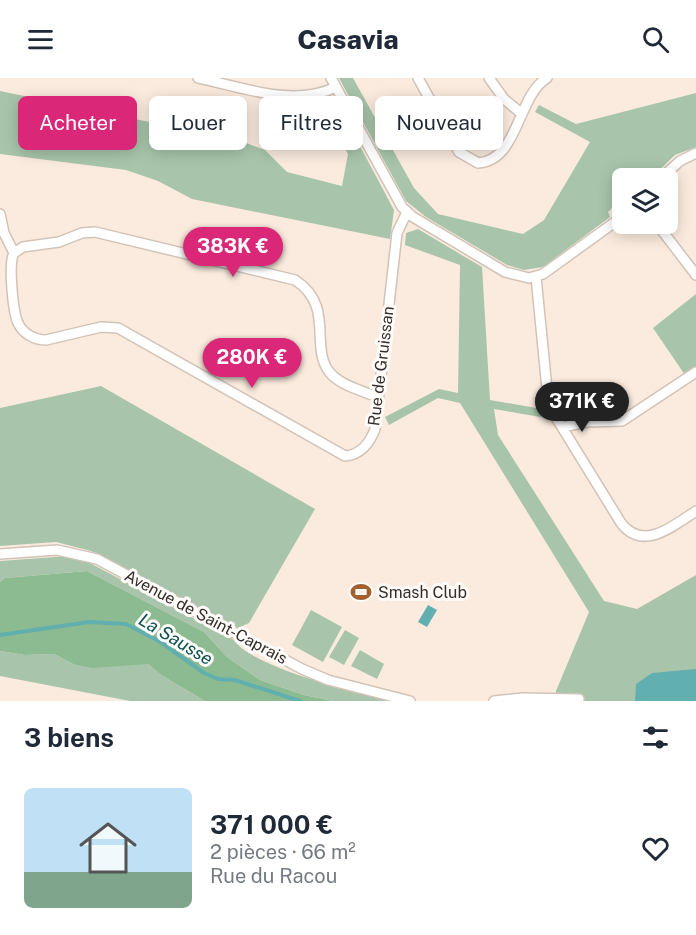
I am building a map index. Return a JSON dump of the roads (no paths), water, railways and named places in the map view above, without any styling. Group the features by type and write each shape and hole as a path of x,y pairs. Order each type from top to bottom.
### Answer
{"street":[{"path":"198,78 290,97 315,96 333,82 390,190 407,212 506,272 522,278 536,277 550,270 612,224"},
{"path":"418,78 454,143 471,160 484,162 496,157 537,87 547,78"},
{"path":"489,78 504,99 522,114"},
{"path":"672,168 696,153"},
{"name":"Rue de Gruissan","path":"0,214 4,233 14,253 10,268 17,322 25,332 36,339 52,339 101,327 118,328 345,456 355,454 373,435 397,233 407,212"},
{"path":"14,253 23,247 59,242 82,233 95,232 295,279 315,299 324,361 329,371 341,381 377,397"},
{"path":"665,234 696,275"},
{"path":"536,277 548,399 562,427 621,523 631,533 642,537 660,534 696,512"},
{"path":"562,427 587,422 622,421 696,372"},
{"name":"Avenue de Saint-Caprais","path":"0,554 57,550 97,559 302,669 328,680 410,701"},
{"path":"494,701 522,698 579,699"}],"water":[{"path":"428,605 437,610 427,627 418,622"},
{"path":"696,669 696,701 635,701 636,684 652,673"}],"waterway":[{"name":"La Sausse","path":"0,635 89,622 126,624 159,641 204,673 218,679 235,680 300,701"}],"place":[{"name":"Smash Club","path":"361,592"}]}
